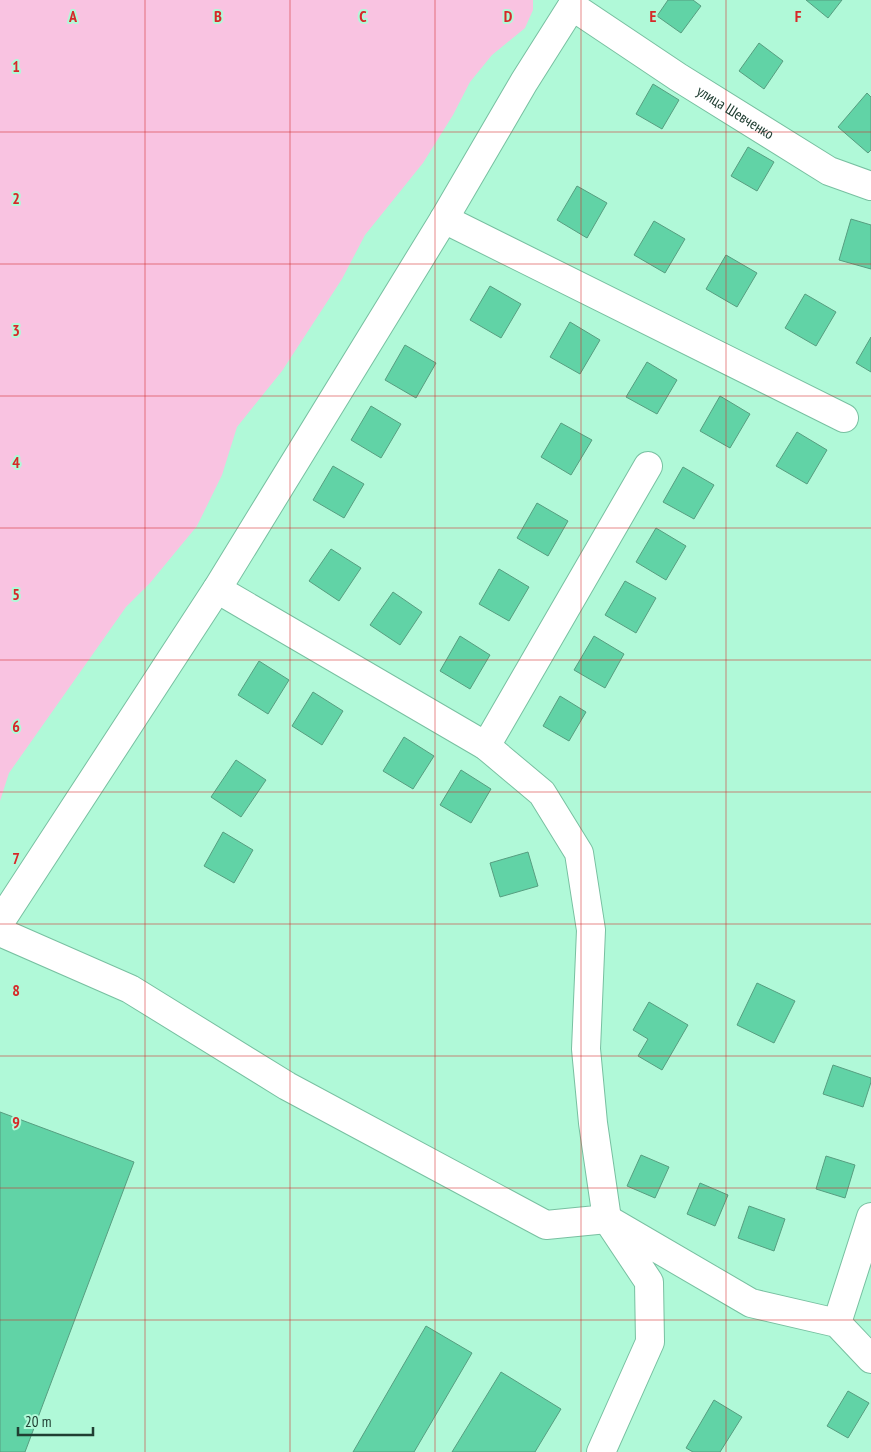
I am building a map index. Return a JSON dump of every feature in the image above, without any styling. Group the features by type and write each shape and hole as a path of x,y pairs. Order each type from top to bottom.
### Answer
{"street":[{"name":"улица Шевченко","path":"573,3 605,28 678,77 829,171 871,186"},
{"path":"0,922 217,589 573,3"},
{"path":"444,218 844,418"},
{"path":"486,746 648,466"},
{"path":"217,589 486,746 542,793 579,853 591,930 586,1049 593,1123 607,1219 649,1282 650,1342 601,1452"},
{"path":"0,932 130,989 286,1086 546,1224 607,1219 751,1303 838,1322 871,1359"},
{"path":"838,1322 871,1217"}],"shaded area":[{"path":"0,0 533,0 533,10 525,28 492,55 470,82 453,115 423,163 365,235 342,279 282,371 237,427 222,475 197,526 150,583 126,607 9,773 0,801"}],"building":[{"path":"668,0 693,0 701,6 681,33 657,16"},
{"path":"806,0 842,0 828,18"},
{"path":"759,43 783,61 764,89 739,71"},
{"path":"653,84 679,100 662,129 636,114"},
{"path":"867,93 871,97 871,150 868,153 838,127"},
{"path":"748,147 774,162 757,191 731,176"},
{"path":"577,186 607,203 587,238 557,220"},
{"path":"851,219 871,225 871,269 839,260"},
{"path":"654,221 685,239 665,273 634,255"},
{"path":"726,255 757,273 737,307 706,289"},
{"path":"490,286 521,304 501,338 470,320"},
{"path":"805,294 836,312 816,346 785,328"},
{"path":"570,322 600,340 580,374 550,357"},
{"path":"871,337 871,372 856,363"},
{"path":"405,345 436,363 416,398 385,380"},
{"path":"647,362 677,380 657,414 626,397"},
{"path":"720,396 750,414 730,448 700,431"},
{"path":"371,406 401,424 381,458 351,440"},
{"path":"561,423 592,440 571,475 541,457"},
{"path":"797,432 827,450 807,484 776,466"},
{"path":"333,466 364,484 344,518 313,500"},
{"path":"683,467 714,485 694,519 663,502"},
{"path":"537,503 568,521 548,556 517,538"},
{"path":"656,528 686,546 666,580 636,562"},
{"path":"331,549 361,568 339,601 309,581"},
{"path":"499,569 529,587 509,621 479,604"},
{"path":"625,581 656,598 636,633 605,615"},
{"path":"393,592 422,612 400,645 370,625"},
{"path":"460,636 490,655 470,689 440,671"},
{"path":"594,636 624,654 605,688 574,670"},
{"path":"259,661 289,680 268,714 238,695"},
{"path":"313,692 343,711 322,745 292,726"},
{"path":"560,696 586,712 569,741 543,726"},
{"path":"404,737 434,756 413,789 383,771"},
{"path":"236,760 266,780 241,817 211,797"},
{"path":"461,770 491,789 471,823 440,805"},
{"path":"223,832 253,850 234,883 204,866"},
{"path":"528,852 538,886 500,897 490,863"},
{"path":"757,983 795,1001 774,1043 737,1025"},
{"path":"649,1002 688,1025 662,1070 638,1056 648,1039 633,1030"},
{"path":"833,1065 871,1078 863,1107 823,1094"},
{"path":"0,1112 134,1162 25,1452 0,1452"},
{"path":"641,1155 669,1167 655,1198 627,1186"},
{"path":"826,1156 855,1165 845,1198 816,1189"},
{"path":"700,1183 728,1195 715,1226 687,1214"},
{"path":"749,1206 785,1219 774,1251 738,1238"},
{"path":"426,1326 472,1353 414,1452 353,1452"},
{"path":"501,1372 561,1409 535,1452 452,1452"},
{"path":"848,1391 869,1403 848,1438 827,1426"},
{"path":"714,1400 742,1417 720,1452 693,1452 686,1448"}]}
